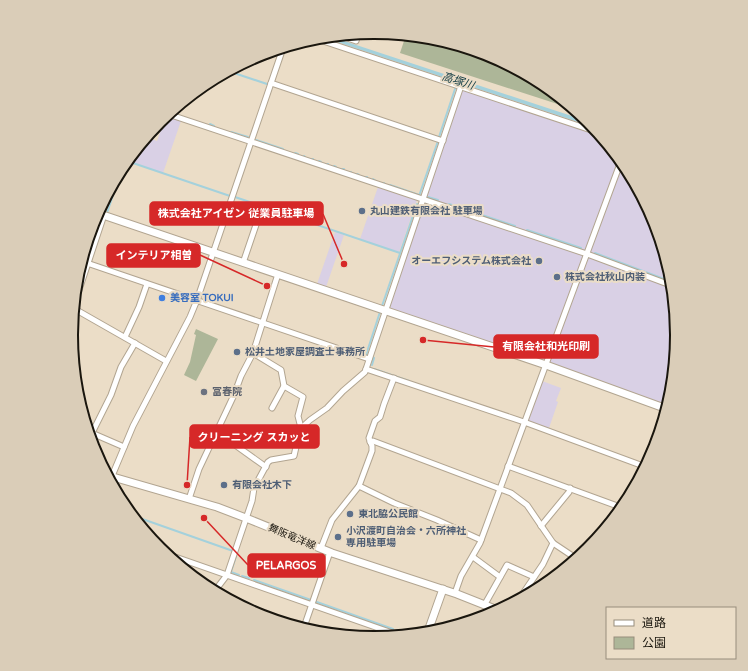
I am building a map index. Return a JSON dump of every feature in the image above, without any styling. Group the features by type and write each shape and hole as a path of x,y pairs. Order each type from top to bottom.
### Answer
{"street":[{"path":"329,43 586,128"},
{"path":"111,473 133,426 190,317 197,300 281,54"},
{"path":"271,83 443,141"},
{"path":"301,428 327,408 343,391 365,372 461,86"},
{"path":"175,116 587,254 666,283"},
{"path":"454,593 461,576 473,557 481,540 619,168"},
{"path":"103,215 546,365 661,407"},
{"path":"243,262 258,219"},
{"path":"83,279 97,230"},
{"path":"88,264 369,359"},
{"path":"189,499 199,469 253,353 278,274"},
{"path":"125,338 139,307 147,284"},
{"path":"79,311 166,361"},
{"path":"92,428 111,395 121,368 135,343"},
{"path":"253,353 281,370 284,386 272,408"},
{"path":"366,369 524,422 641,465"},
{"path":"321,548 332,520 359,486 372,451 368,438 375,420 380,417 394,378"},
{"path":"218,587 227,575 246,518 254,488 268,462 271,460 294,456 301,428 298,416 303,397 284,386"},
{"path":"217,432 266,467"},
{"path":"94,434 124,447"},
{"path":"370,442 373,441 511,493 527,505 553,543 572,556"},
{"path":"508,466 617,506"},
{"name":"舞阪竜洋線","path":"115,479 189,499 246,518 330,552 492,607"},
{"path":"359,486 394,503 481,540"},
{"path":"541,526 569,492 570,488"},
{"path":"525,590 543,564 553,543"},
{"path":"305,624 330,552"},
{"path":"473,557 500,577"},
{"path":"180,558 388,631"},
{"path":"485,604 507,565 534,577"},
{"path":"430,626 443,590"}],"shaded area":[{"path":"465,89 588,130 621,171 640,204 648,222 655,240 665,278 670,316 670,355 662,404 547,361 391,309 390,306 462,90"},
{"path":"173,118 181,121 163,173 133,162 152,139 157,141 161,129"},
{"path":"378,187 417,200 399,252 360,239"},
{"path":"335,232 344,235 326,287 317,284"},
{"path":"542,381 561,388 549,428 528,421"}],"green space":[{"path":"404,41 451,49 505,70 539,89 559,105 400,53"},
{"path":"196,329 218,339 196,381 184,375 190,362"}],"water":[{"name":"高塚川","path":"344,41 573,116 580,123 337,42"}],"waterway":[{"path":"236,74 267,84"},
{"name":"高塚川","path":"439,137 456,86"},
{"path":"210,124 214,126"},
{"path":"231,132 248,137"},
{"path":"256,140 283,149"},
{"path":"419,196 438,141"},
{"path":"133,163 230,196"},
{"path":"390,185 419,195"},
{"path":"107,213 113,194"},
{"path":"235,197 400,253"},
{"path":"428,197 438,200"},
{"path":"382,306 417,204"},
{"path":"449,204 515,226"},
{"path":"527,230 581,248"},
{"path":"595,253 665,279"},
{"path":"367,355 380,312"},
{"path":"372,365 373,357"},
{"path":"374,369 409,381"},
{"path":"141,519 233,551"},
{"path":"237,553 231,572 239,575"},
{"path":"242,576 249,578"},
{"path":"254,580 311,600"},
{"path":"314,601 393,629"}],"place":[{"name":"丸山建鉄有限会社 駐車場","path":"362,211"},
{"name":"オーエフシステム株式会社","path":"539,261"},
{"name":"株式会社アイゼン 従業員駐車場","path":"344,264"},
{"name":"株式会社秋山内装","path":"557,277"},
{"name":"インテリア相曽","path":"267,286"},
{"name":"美容室 TOKUI","path":"162,298"},
{"name":"有限会社和光印刷","path":"423,340"},
{"name":"松井土地家屋調査士事務所","path":"237,352"},
{"name":"冨春院","path":"204,392"},
{"name":"クリーニング スカッと","path":"187,485"},
{"name":"有限会社木下","path":"224,485"},
{"name":"東北脇公民館","path":"350,514"},
{"name":"PELARGOS","path":"204,518"},
{"name":"小沢渡町自治会・六所神社 専用駐車場","path":"338,537"}]}
